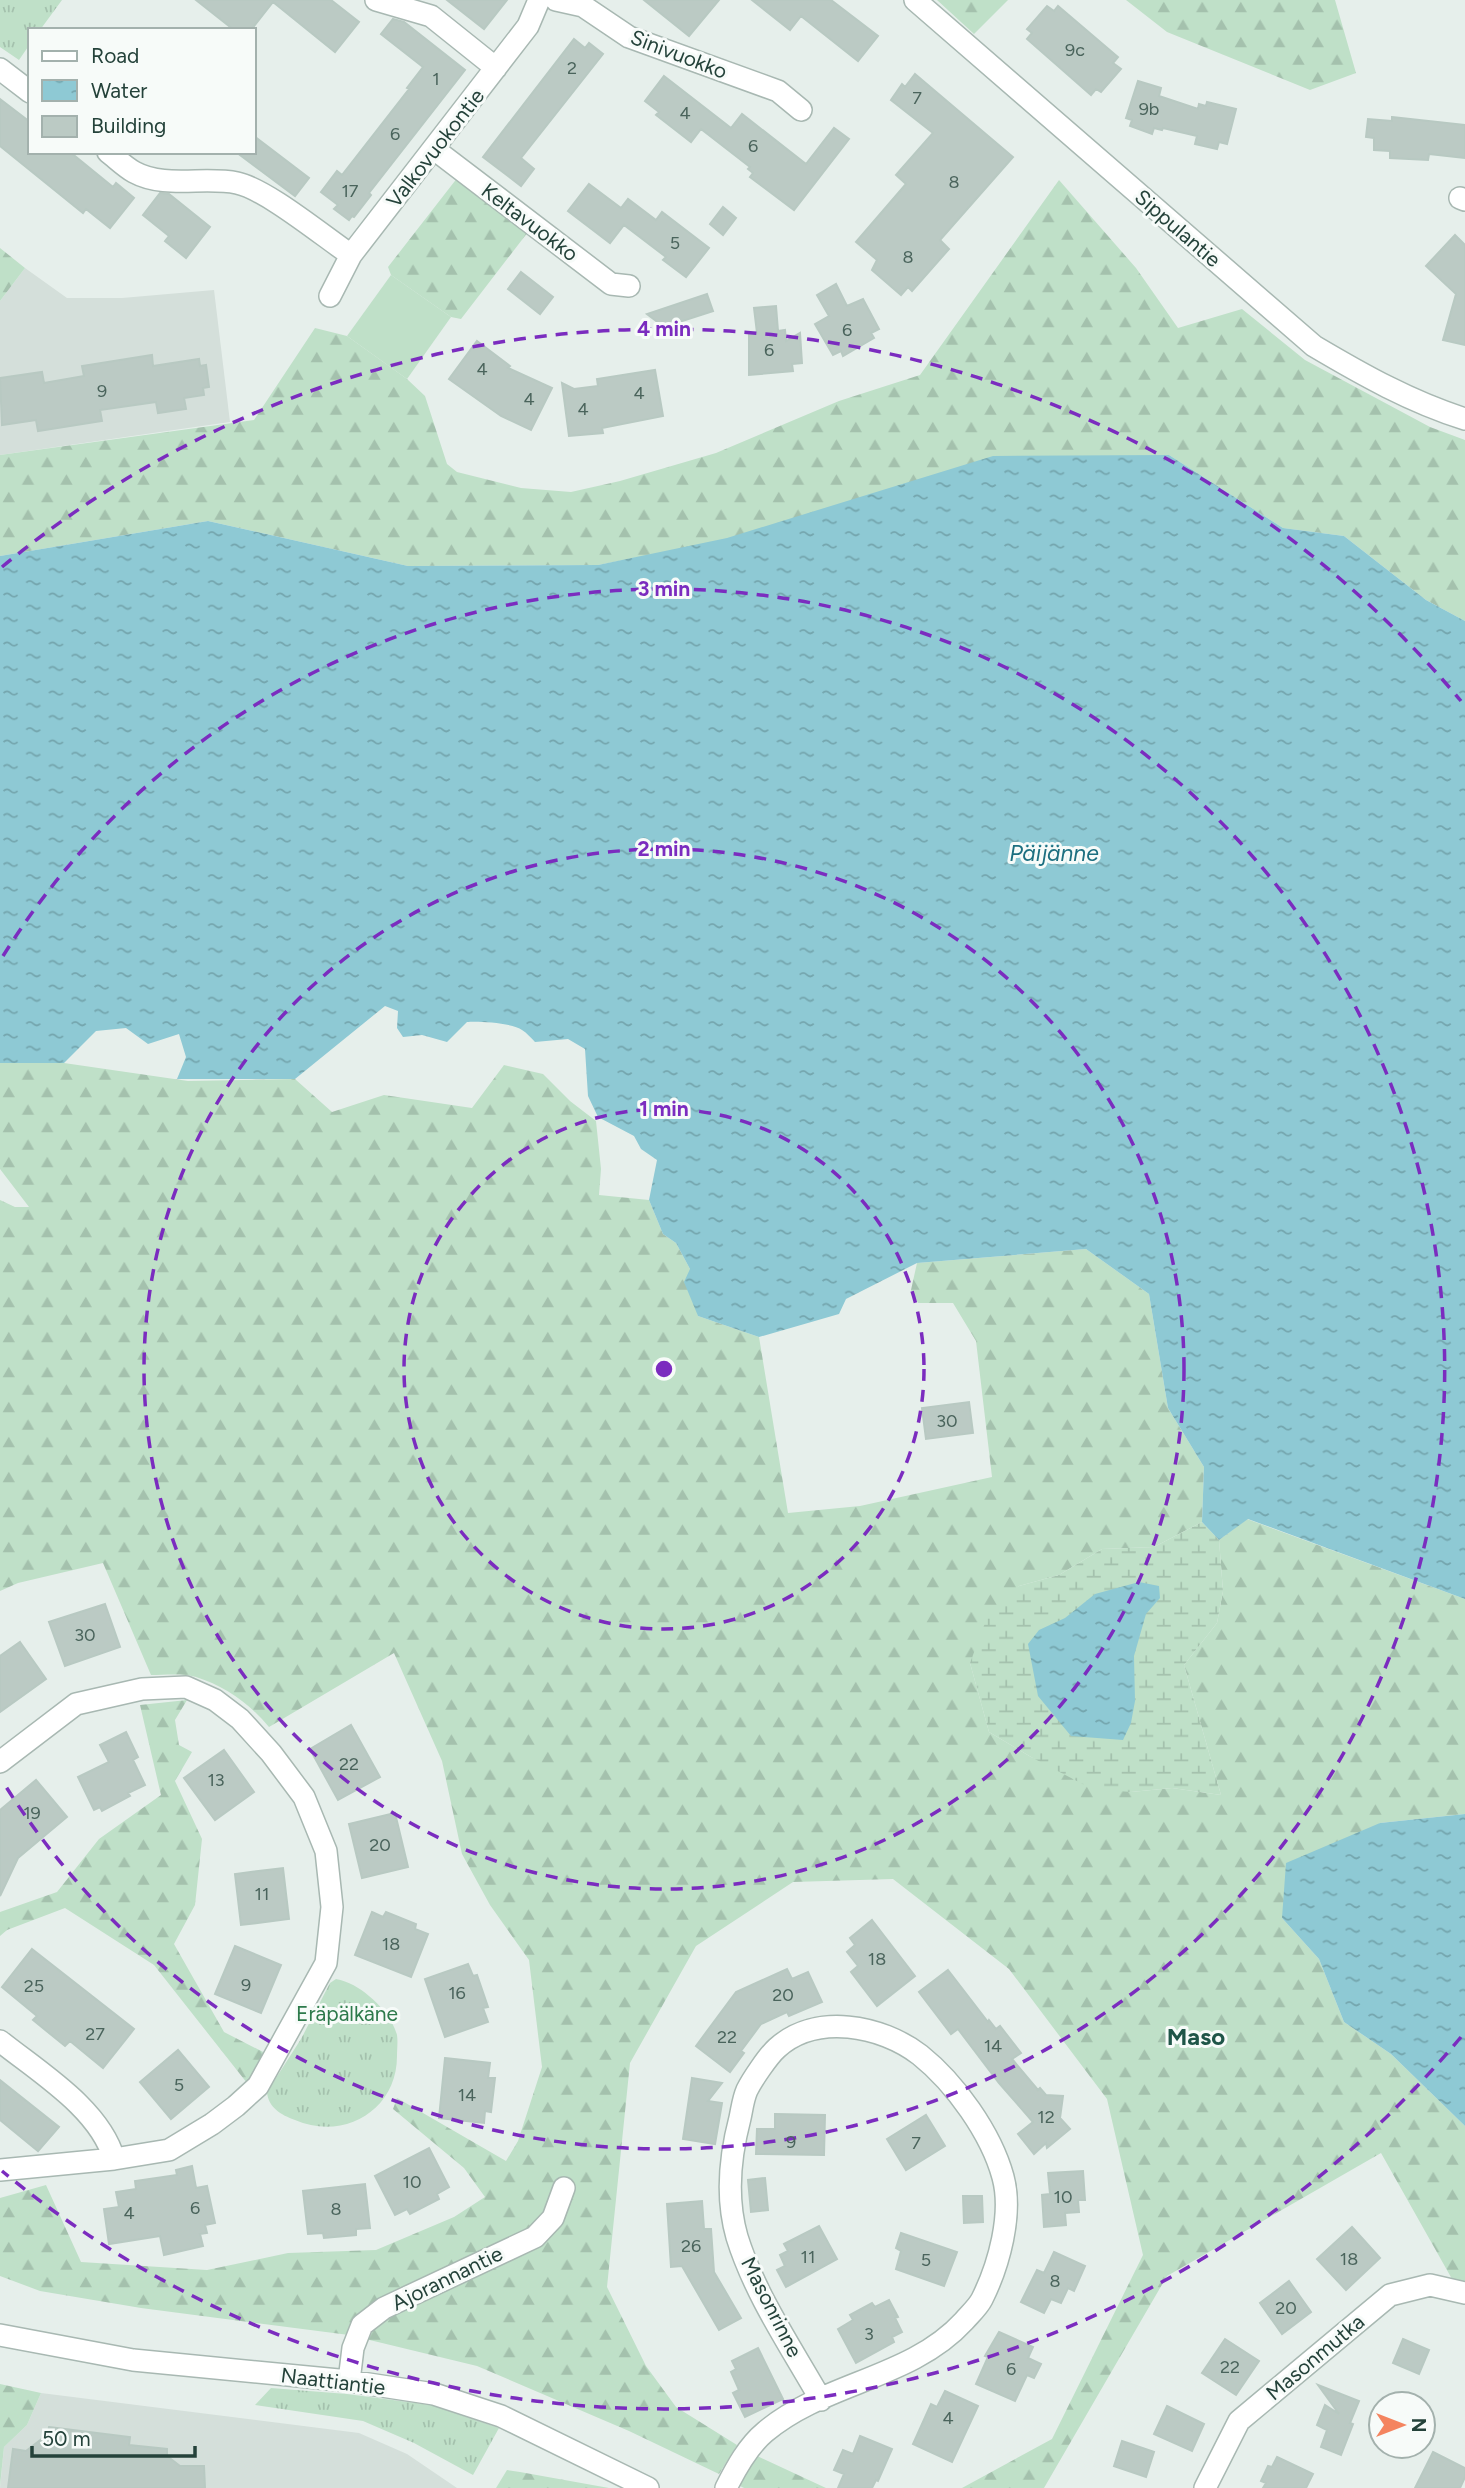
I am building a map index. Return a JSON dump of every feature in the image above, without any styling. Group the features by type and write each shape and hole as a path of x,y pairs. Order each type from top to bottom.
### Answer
{"street":[{"path":"376,0 431,16 496,68"},
{"name":"Valkovuokontie","path":"330,296 351,255 528,26 539,0"},
{"name":"Sinivuokko","path":"556,0 583,6 629,37 778,91 801,110"},
{"name":"Sippulantie","path":"915,0 1314,346 1371,380 1435,410 1465,419"},
{"path":"0,69 28,90"},
{"name":"Keltavuokko","path":"434,149 611,284 629,286"},
{"path":"111,154 134,172 146,176 159,179 235,182 256,190 351,255"},
{"path":"0,1762 76,1704 142,1689 186,1687 215,1700 240,1718 271,1752 304,1797 326,1851 332,1907 326,1963 258,2086 212,2124 169,2150 114,2159 0,2170"},
{"name":"Masonrinne","path":"726,2488 738,2464 764,2432 821,2400 921,2357 954,2332 981,2301 998,2259 1006,2221 1003,2178 982,2128 951,2086 919,2054 875,2031 844,2026 800,2032 775,2049 747,2091 734,2141 730,2185 736,2234 752,2278 821,2400"},
{"path":"0,2041 89,2113 109,2142 114,2159"},
{"name":"Ajorannantie","path":"349,2381 353,2348 362,2325 384,2308 535,2236 553,2218 564,2188"},
{"name":"Masonmutka","path":"1205,2488 1239,2421 1390,2295 1430,2285 1465,2293"},
{"name":"Naattiantie","path":"0,2335 133,2360 349,2381 434,2394 501,2416 648,2488"}],"shaded area":[{"path":"25,268 67,298 122,298 214,290 230,422 0,455 0,301"},
{"path":"41,2393 359,2433 407,2454 457,2488 0,2488 4,2447 27,2425"}],"green space":[{"path":"0,0 62,0 41,28 28,28 28,47 19,60 0,47"},
{"path":"937,0 1008,0 974,34"},
{"path":"1126,0 1335,0 1356,73 1310,90 1167,32"},
{"path":"458,177 528,232 461,319 451,317 391,275 388,267"},
{"path":"1059,180 1136,268 1178,328 1242,309 1305,360 1430,427 1465,440 1465,621 1426,600 1344,536 1283,528 1169,455 598,565 408,566 208,521 0,556 0,455 254,420 315,328 347,336 407,379 425,396 447,464 457,472 521,488 571,492 620,481 716,453 839,401 920,375"},
{"path":"0,248 25,268 0,301"},
{"path":"391,275 451,317 407,379 347,336"},
{"path":"0,1063 64,1063 188,1081 295,1079 332,1112 384,1095 472,1108 504,1065 543,1074 570,1101 596,1121 601,1169 599,1195 649,1200 663,1234 676,1243 690,1269 698,1316 759,1337 788,1513 860,1506 992,1477 976,1341 953,1303 918,1303 911,1290 917,1263 1086,1249 1149,1294 1168,1408 1204,1467 1202,1522 1154,1547 1102,1549 1059,1575 1019,1586 970,1663 989,1732 1031,1757 1131,1792 1172,1788 1221,1795 1184,1665 1217,1623 1223,1591 1219,1540 1247,1519 1465,1599 1465,1814 1380,1823 1282,1918 1319,1959 1344,2022 1391,2054 1465,2126 1465,2283 1452,2279 1381,2153 1167,2276 1044,2488 962,2488 1052,2439 1143,2255 1107,2099 1009,1969 893,1879 793,1882 696,1946 630,2063 607,2287 646,2366 676,2407 737,2445 719,2474 629,2431 477,2366 349,2335 141,2308 40,2291 0,2276 0,2198 46,2185 81,2262 207,2270 288,2253 376,2250 454,2217 485,2197 464,2168 393,2109 397,2098 506,2161 518,2141 542,2067 529,1960 490,1905 462,1854 442,1761 394,1653 269,1727 254,1711 217,1685 185,1675 151,1675 103,1563 18,1583 0,1591 0,1200 15,1207 29,1207 0,1169"},
{"path":"1202,1522 1219,1540 1223,1591 1217,1623 1184,1665 1221,1795 1172,1788 1131,1792 1092,1789 989,1732 970,1663 988,1615 1019,1586 1059,1575 1102,1549 1154,1547"},
{"path":"187,1700 175,1720 179,1745 192,1752 175,1781 202,1839 195,1905 174,1944 224,2032 265,2053 247,2083 154,1965 65,1908 7,1930 0,1936 0,1912 57,1892 99,1839 161,1795 140,1705"},
{"name":"Eräpälkäne","path":"336,1979 362,1990 389,2018 397,2037 395,2075 388,2092 377,2106 364,2116 331,2127 313,2126 280,2113 270,2102 267,2092 301,2039 330,1983"},
{"path":"0,2384 41,2393 27,2425 4,2447 0,2486"},
{"path":"271,2388 431,2405 499,2428 473,2475 414,2443 363,2421 255,2405"},
{"path":"755,2455 826,2488 744,2488 740,2486"},
{"path":"507,2470 520,2472 609,2488 496,2488"}],"water":[{"name":"Päijänne","path":"1169,455 1283,528 1344,536 1426,600 1465,621 1465,1599 1248,1519 1219,1540 1202,1522 1204,1467 1168,1408 1149,1294 1086,1249 917,1263 846,1299 839,1314 759,1337 698,1316 684,1282 690,1269 676,1243 663,1234 649,1200 657,1160 641,1149 634,1136 598,1117 588,1096 585,1049 568,1039 535,1042 518,1028 479,1022 467,1022 447,1042 422,1035 403,1037 397,1028 398,1011 385,1006 295,1079 177,1079 186,1057 179,1034 148,1044 126,1028 96,1031 64,1063 0,1063 0,556 208,521 408,566 598,565 727,538 993,456"},
{"path":"1139,1582 1159,1586 1160,1598 1146,1614 1134,1656 1135,1701 1131,1723 1123,1740 1071,1736 1038,1696 1028,1644 1039,1630 1065,1618 1095,1594"},
{"path":"1465,1814 1465,2126 1391,2054 1344,2022 1319,1959 1282,1918 1286,1863 1380,1823"}],"building":[{"path":"196,0 331,0 359,22 335,52 273,2 253,28 231,28"},
{"path":"447,0 507,0 484,29"},
{"path":"644,0 719,0 689,36"},
{"path":"752,0 831,0 878,36 858,61 801,16 790,30"},
{"path":"1047,6 1054,11 1058,6 1118,57 1113,63 1121,69 1101,92 1096,89 1091,95 1027,39 1032,33 1027,29"},
{"path":"393,19 404,22 465,70 369,193 371,195 354,217 349,220 334,209 338,205 321,192 337,171 342,175 423,67 381,34"},
{"path":"574,39 585,48 589,43 603,54 521,158 534,169 521,186 483,157"},
{"path":"915,74 1013,157 940,240 949,249 912,291 908,287 901,295 872,270 877,260 856,242 906,184 896,175 933,133 891,100 902,84 905,87"},
{"path":"664,76 731,128 742,114 806,164 834,128 849,139 794,210 750,177 753,173 748,169 750,167 701,129 691,142 656,115 659,112 645,101"},
{"path":"1138,81 1161,88 1159,96 1198,109 1199,104 1206,106 1207,102 1236,109 1227,144 1219,142 1217,149 1195,144 1197,136 1163,128 1154,128 1152,134 1130,126 1132,120 1126,118"},
{"path":"0,99 28,120 28,154 72,154 113,187 116,183 134,198 110,228 86,209 83,213 0,146"},
{"path":"1392,117 1465,125 1465,158 1429,154 1428,160 1390,158 1390,151 1374,150 1374,138 1366,137 1368,119 1392,121"},
{"path":"256,138 309,178 295,196 239,154 256,154"},
{"path":"589,184 621,208 628,199 656,220 662,212 709,248 686,277 663,260 666,257 624,225 610,243 568,211"},
{"path":"160,193 169,194 210,227 186,258 165,241 169,236 143,215"},
{"path":"723,207 736,218 723,235 710,224"},
{"path":"1455,235 1465,245 1465,345 1443,340 1456,294 1426,266"},
{"path":"521,272 553,297 540,314 508,289"},
{"path":"836,284 847,306 863,299 879,329 871,333 874,338 843,356 841,351 833,355 815,324 829,316 817,295"},
{"path":"707,294 713,311 664,327 647,314"},
{"path":"776,306 778,331 785,330 786,341 800,333 802,363 792,364 793,371 749,375 749,334 757,333 754,308"},
{"path":"477,341 510,366 508,368 552,388 531,430 501,416 449,379"},
{"path":"152,355 153,366 199,359 200,366 206,365 209,387 203,388 204,395 184,398 186,409 158,413 156,402 100,410 102,421 38,431 36,420 2,425 0,378 42,372 44,383 84,376 82,366"},
{"path":"655,370 663,416 602,428 603,433 569,436 562,383 574,389 598,386 597,379"},
{"path":"969,1402 973,1433 926,1439 922,1408"},
{"path":"105,1604 120,1647 65,1666 49,1622"},
{"path":"20,1642 46,1679 0,1712 0,1656"},
{"path":"351,1725 380,1777 338,1800 310,1749"},
{"path":"126,1732 138,1757 133,1760 145,1785 102,1811 100,1807 94,1810 78,1777 109,1762 100,1745"},
{"path":"224,1750 254,1792 215,1820 184,1778"},
{"path":"36,1780 67,1817 18,1858 0,1896 0,1810"},
{"path":"395,1813 408,1867 362,1878 349,1824"},
{"path":"283,1868 289,1919 241,1925 235,1874"},
{"path":"372,1912 383,1917 386,1912 416,1924 415,1929 428,1934 411,1977 355,1955"},
{"path":"872,1920 915,1976 877,2006 851,1972 858,1966 847,1952 855,1945 850,1938"},
{"path":"235,1946 281,1965 261,2013 215,1994"},
{"path":"32,1949 134,2029 103,2068 70,2041 65,2046 33,2020 37,2016 2,1987"},
{"path":"468,1964 473,1976 477,1975 488,2007 483,2008 488,2022 445,2037 425,1979"},
{"path":"787,1969 792,1979 808,1972 822,2002 789,2016 787,2012 761,2024 741,2051 744,2053 730,2072 696,2046 736,1992"},
{"path":"948,1970 988,2022 989,2020 996,2029 1000,2026 1021,2053 1012,2059 1038,2090 1040,2088 1046,2095 1063,2096 1060,2118 1070,2129 1047,2148 1046,2143 1034,2154 1018,2134 1033,2122 958,2029 951,2034 919,1992"},
{"path":"178,2050 209,2087 171,2119 140,2082"},
{"path":"445,2058 490,2063 488,2078 495,2078 491,2112 485,2111 484,2123 439,2118"},
{"path":"692,2078 722,2083 708,2101 722,2103 715,2144 683,2139"},
{"path":"0,2080 59,2127 38,2151 0,2120"},
{"path":"775,2114 825,2115 824,2155 756,2154 757,2129 775,2129"},
{"path":"926,2115 945,2146 906,2170 887,2139"},
{"path":"429,2148 449,2187 437,2194 439,2199 410,2214 407,2209 395,2215 375,2176"},
{"path":"192,2166 196,2188 207,2186 215,2223 205,2225 207,2233 200,2234 203,2246 164,2255 160,2236 109,2244 104,2209 119,2207 116,2192 136,2189 135,2181 177,2175 176,2170"},
{"path":"1083,2171 1085,2200 1078,2200 1079,2212 1065,2213 1066,2225 1044,2227 1042,2195 1050,2194 1048,2173"},
{"path":"765,2178 768,2210 751,2212 748,2180"},
{"path":"365,2184 370,2228 356,2229 356,2235 324,2238 323,2233 308,2234 303,2191"},
{"path":"963,2196 982,2196 983,2222 964,2223"},
{"path":"702,2201 704,2229 711,2229 714,2272 741,2318 719,2330 682,2266 671,2267 667,2204"},
{"path":"819,2226 837,2259 786,2287 777,2270 785,2266 780,2255 788,2251 784,2244"},
{"path":"1352,2227 1380,2258 1346,2290 1317,2259"},
{"path":"901,2233 957,2252 944,2286 896,2269 901,2251 896,2248"},
{"path":"1054,2252 1085,2266 1074,2291 1068,2288 1061,2303 1051,2299 1044,2313 1021,2302 1037,2270 1044,2273"},
{"path":"1289,2281 1311,2312 1282,2334 1260,2303"},
{"path":"889,2300 902,2332 892,2337 894,2342 856,2363 838,2329 853,2320 850,2315 872,2303 875,2307"},
{"path":"999,2332 1033,2347 1028,2358 1041,2364 1034,2378 1027,2375 1015,2401 976,2384 988,2357 985,2356"},
{"path":"1225,2339 1259,2361 1236,2395 1202,2373"},
{"path":"1403,2339 1429,2350 1419,2374 1393,2363"},
{"path":"758,2348 783,2399 745,2417 733,2393 739,2390 731,2372 736,2369 732,2361"},
{"path":"1318,2385 1359,2401 1341,2455 1321,2447 1327,2430 1317,2425 1325,2405 1339,2414"},
{"path":"945,2391 978,2406 952,2462 913,2444 931,2404 937,2407"},
{"path":"1167,2406 1204,2424 1192,2451 1154,2434"},
{"path":"49,2427 130,2437 129,2445 167,2449 167,2456 180,2466 204,2466 205,2488 8,2488 13,2449 26,2451 48,2434"},
{"path":"860,2436 892,2449 878,2481 876,2480 872,2488 838,2488 844,2474 834,2470 843,2450 853,2454"},
{"path":"1122,2441 1154,2452 1146,2477 1114,2466"},
{"path":"1437,2454 1465,2468 1465,2477 1460,2488 1415,2488 1429,2460 1437,2460"},
{"path":"1277,2457 1313,2474 1306,2488 1263,2488 1266,2483 1261,2481 1268,2466 1272,2467"}],"district":[{"name":"Maso","path":"1196,2036"}]}
